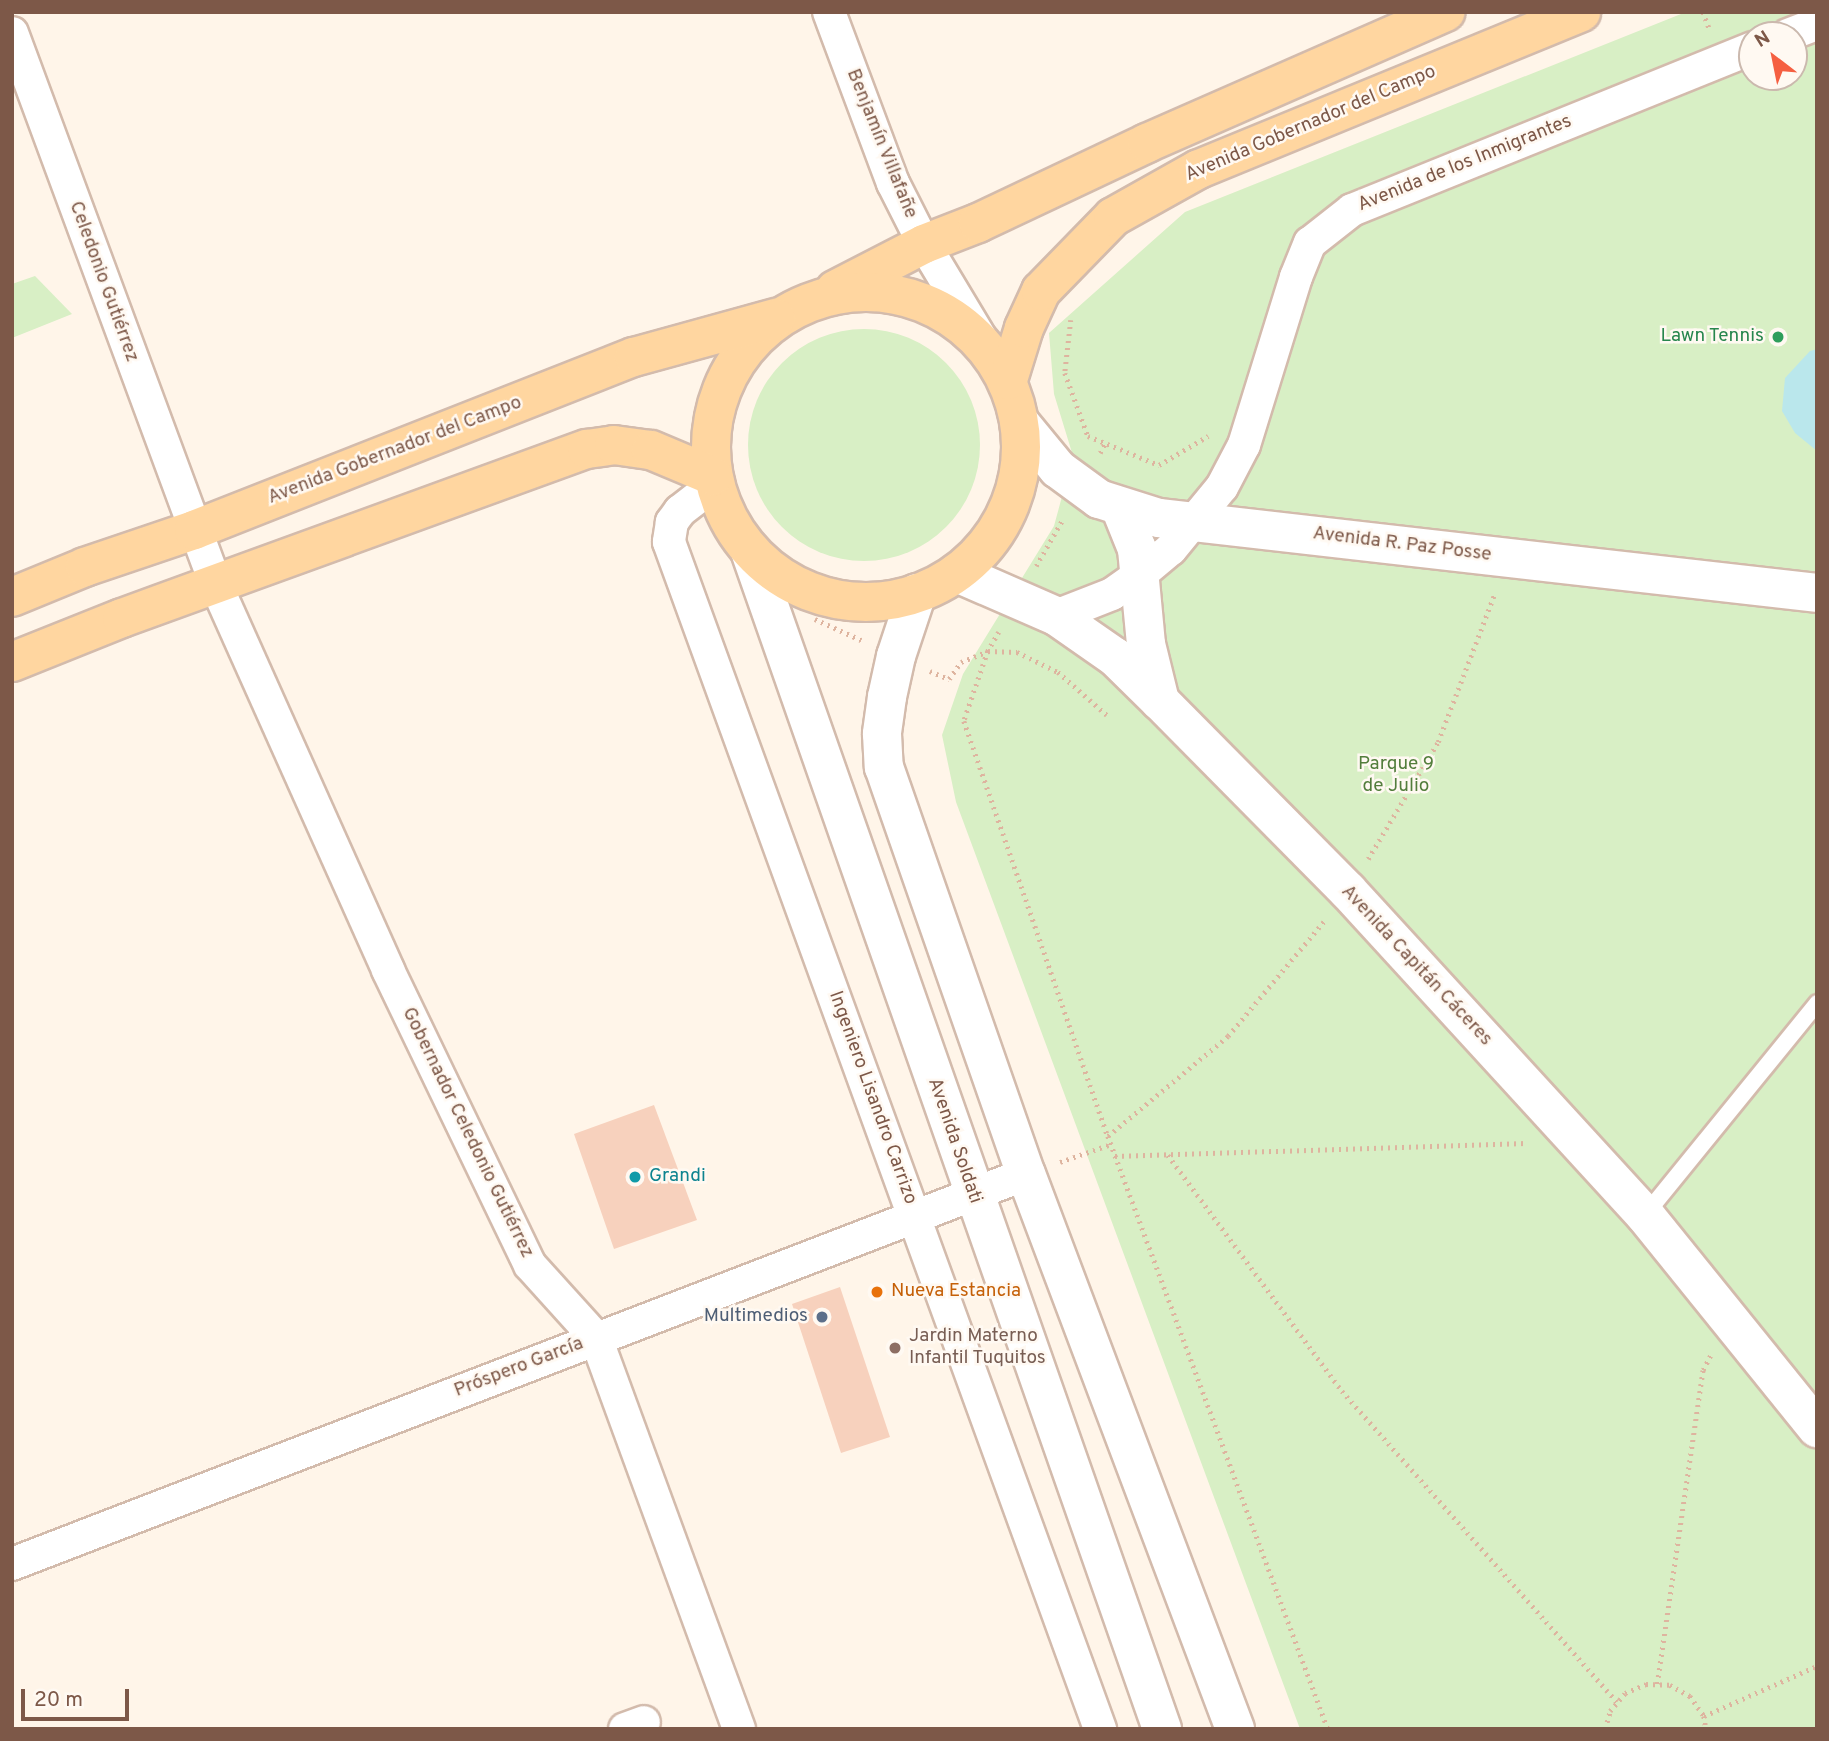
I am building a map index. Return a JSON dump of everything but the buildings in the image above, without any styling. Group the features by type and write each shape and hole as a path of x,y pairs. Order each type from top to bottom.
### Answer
{"main road":[{"path":"818,299 862,291 908,296 949,314 984,344 1008,380 1021,424 1021,466 1010,507 988,543 957,573 917,593 873,602 827,598 785,580 750,551 728,520 714,480 711,430 723,386 747,347 781,317 924,244 978,223 1147,143 1446,12"},
{"name":"Avenida Gobernador del Campo","path":"1008,380 1024,328 1041,291 1113,217 1199,169 1581,12"},
{"name":"Avenida Gobernador del Campo","path":"12,597 85,567 194,530 634,357 781,317"},
{"name":"Avenida R. Paz Posse","path":"1021,424 1058,469 1099,499 1159,518 1197,520 1817,593"},
{"path":"12,662 587,449 614,445 651,450 714,480"},
{"path":"1120,507 1138,549 1146,644 1160,701"},
{"name":"Avenida Soldati","path":"750,551 973,1195 1162,1729"},
{"name":"Avenida Capitán Cáceres","path":"957,573 1056,616 1115,657 1160,701 1348,891 1645,1215 1817,1428"},
{"path":"917,593 896,656 887,696 882,734 884,767 1026,1174 1236,1729"}],"street":[{"name":"Benjamín Villafañe","path":"829,12 893,183 924,244 984,344"},
{"name":"Celedonio Gutiérrez","path":"12,33 194,530"},
{"name":"Avenida de los Inmigrantes","path":"1056,616 1112,594 1141,574 1197,520 1222,487 1244,445 1296,277 1310,243 1352,210 1738,54"},
{"name":"Ingeniero Lisandro Carrizo","path":"714,480 680,511 672,522 668,542 1100,1729"},
{"name":"Gobernador Celedonio Gutiérrez","path":"194,530 388,970 530,1265 596,1338 739,1729"},
{"name":"Próspero García","path":"12,1564 1026,1174"}],"lane":[{"path":"1645,1215 1817,1003"}],"path":[{"path":"1071,320 1065,373 1088,436 1159,465 1208,436"},
{"path":"1105,443 988,651 964,721 1115,1156 1328,1729"},
{"path":"1115,1156 1578,1142"},
{"path":"1026,1174 1111,1144"},
{"path":"1168,1154 1342,1391 1617,1702"},
{"path":"1657,1684 1703,1370 1728,1319"},
{"path":"1704,1716 1817,1666"},
{"path":"1605,1729 1610,1711 1625,1693 1646,1684 1670,1685 1690,1696 1704,1716 1706,1729"}],"green space":[{"name":"Parque 9 de Julio","path":"1686,12 1817,12 1817,1729 1300,1729 956,802 942,735 963,674 1054,526 1073,456 1054,394 1049,333 1185,212"},
{"path":"35,276 72,314 12,338 12,284"},
{"path":"853,329 875,329 919,342 938,355 954,371 967,390 975,411 980,445 978,468 967,500 954,519 938,535 919,548 898,556 875,561 853,561 809,548 790,535 774,519 761,500 753,479 748,456 748,434 761,390 774,371 790,355 809,342 830,334"}],"water":[{"path":"1817,349 1817,451 1795,433 1782,411 1785,378 1810,351"}],"place":[{"name":"Lawn Tennis","path":"1778,337"},
{"name":"Grandi","path":"635,1177"},
{"name":"Nueva Estancia","path":"877,1292"},
{"name":"Multimedios","path":"822,1317"},
{"name":"Jardin Materno Infantil Tuquitos","path":"895,1348"}]}
